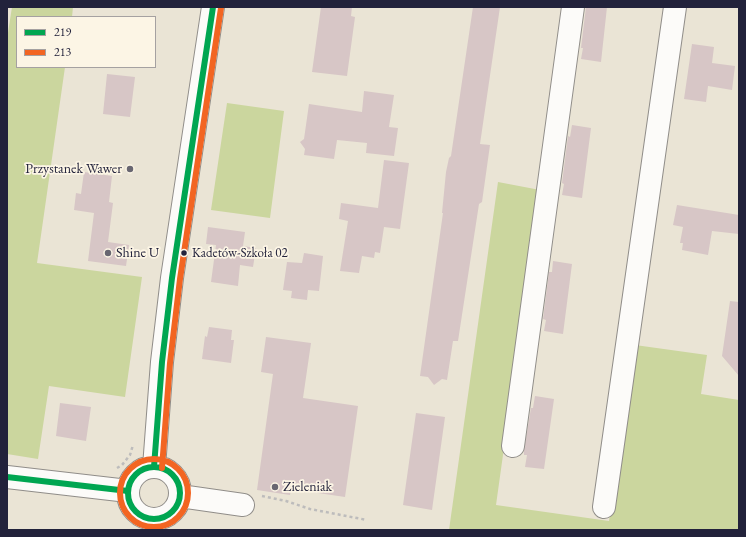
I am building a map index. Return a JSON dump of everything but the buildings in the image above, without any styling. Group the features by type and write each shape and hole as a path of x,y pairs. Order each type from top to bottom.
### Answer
{"street":[{"path":"154,467 162,362 172,278 213,7"},
{"path":"513,446 573,7"},
{"path":"604,507 675,7"},
{"path":"154,467 168,471 174,476 178,482 180,496 178,504 170,514 149,524 143,516 136,512 132,506 128,491 132,479 136,474 148,468 154,467"},
{"path":"7,477 128,491"},
{"path":"180,496 250,500"}],"path":[{"path":"250,500 286,501 310,509 368,520"}],"green space":[{"path":"12,7 73,7 72,16 16,16 16,68 65,68 37,263 142,277 125,397 49,386 38,459 7,454 7,39"},
{"path":"227,103 284,111 270,218 211,210"},
{"path":"498,182 540,190 496,505 609,521 635,345 707,355 701,394 739,400 739,530 449,530"}],"transit line":[{"name":"219","path":"154,467 162,362 172,278 213,7"},
{"name":"213","path":"162,468 170,363 180,279 221,8"},
{"name":"213","path":"154,459 167,462 178,469 185,480 188,493 185,506 178,517 167,524 154,527 141,524 130,517 123,506 120,493 123,480 130,469 141,462 154,459"},
{"name":"219","path":"154,467 168,471 176,479 180,493 176,507 168,515 154,519 140,515 132,507 128,493 132,479 140,471 154,467"},
{"name":"219","path":"7,477 128,491"}],"place":[{"name":"Przystanek Wawer","path":"130,169"},
{"name":"Shine U","path":"108,253"},
{"name":"Kadetów-Szkoła 02","path":"184,253"},
{"name":"Zieleniak","path":"275,487"}]}
